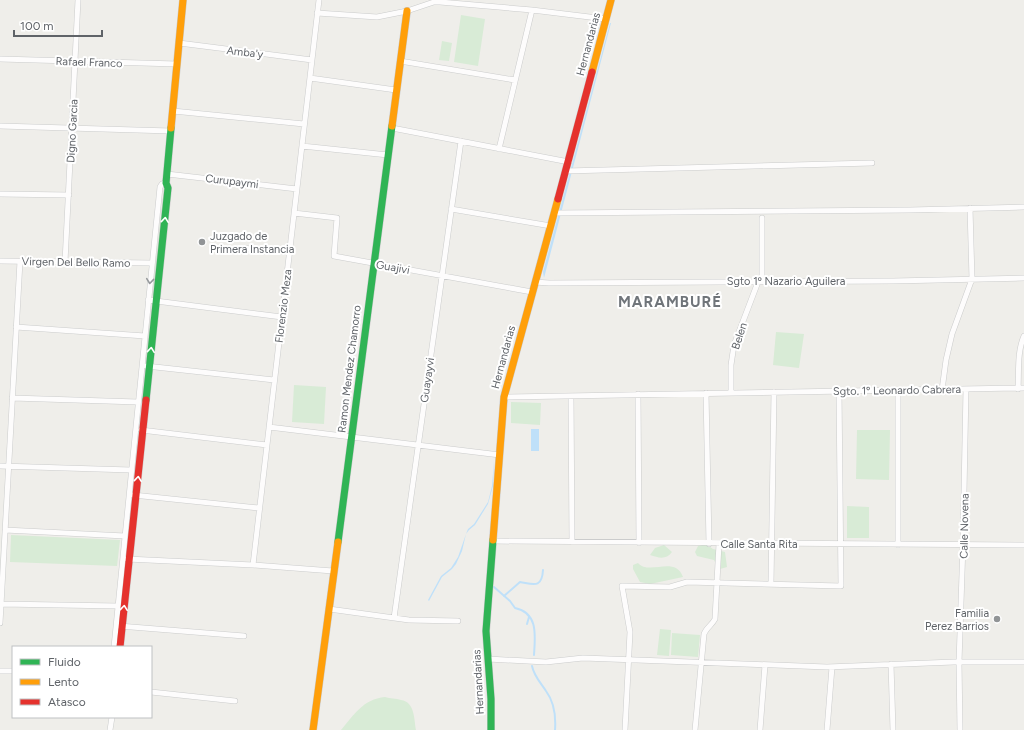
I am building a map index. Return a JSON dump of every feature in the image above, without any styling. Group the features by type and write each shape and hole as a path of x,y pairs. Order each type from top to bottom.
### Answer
{"street":[{"name":"Digno Garcia","path":"65,262 78,0"},
{"path":"114,646 119,626 152,301 168,188 166,183 183,0"},
{"name":"Florenzio Meza","path":"253,565 319,0"},
{"path":"504,7 505,0"},
{"name":"Hernandarias","path":"491,730 491,699 486,631 486,608 493,542 504,397 569,162 611,0"},
{"path":"317,13 373,18 407,11 440,1 606,19"},
{"path":"499,149 532,10"},
{"name":"Ramon Mendez Chamorro","path":"312,730 407,11"},
{"name":"Amba'y","path":"179,43 312,60"},
{"name":"Rafael Franco","path":"0,59 177,64"},
{"path":"400,61 515,80"},
{"path":"310,78 396,90"},
{"path":"173,111 304,124"},
{"path":"0,126 171,131"},
{"path":"392,128 569,162"},
{"name":"Guayayvi","path":"394,618 461,141"},
{"path":"302,146 388,155"},
{"path":"566,171 872,163"},
{"name":"Curupaymi","path":"167,174 296,189"},
{"path":"120,646 118,606 126,559 125,536 132,495 131,470 139,429 138,402 146,366 145,336 152,301 152,263 160,187 162,184 166,183"},
{"path":"0,194 69,195"},
{"path":"555,213 1024,207"},
{"path":"942,390 946,360 952,334 972,279 970,208"},
{"path":"451,209 551,226"},
{"name":"Guajivi","path":"294,213 337,218 334,256 532,292"},
{"path":"760,282 762,218"},
{"path":"241,248 289,252"},
{"name":"Virgen Del Bello Ramo","path":"0,261 152,263"},
{"path":"0,623 2,550 5,530 9,466 20,262"},
{"name":"Sgto 1º Nazario Aguilera","path":"535,282 760,282 1024,278"},
{"name":"Belen","path":"731,393 731,365 734,345 760,282"},
{"path":"152,301 282,317"},
{"path":"16,327 145,336"},
{"path":"1021,388 1019,356 1021,342 1024,336"},
{"path":"146,366 274,380"},
{"name":"Sgto. 1º Leonardo Cabrera","path":"504,397 1021,388"},
{"name":"Calle Novena","path":"960,730 959,662 964,544 966,389"},
{"path":"898,390 898,545"},
{"path":"625,730 630,660 630,632 622,586 670,587 687,582 841,586 838,391"},
{"path":"771,584 772,392"},
{"path":"706,393 709,544"},
{"path":"638,394 639,543"},
{"path":"571,396 572,542"},
{"path":"12,398 138,402"},
{"path":"269,427 500,455"},
{"path":"139,429 267,444"},
{"path":"0,466 131,470"},
{"path":"132,495 259,508"},
{"path":"5,530 125,536"},
{"name":"Calle Santa Rita","path":"493,542 1024,545"},
{"path":"696,730 705,630 715,619 718,544"},
{"path":"126,559 253,565 333,571"},
{"path":"1,604 118,606"},
{"path":"329,608 409,620 458,621"},
{"path":"119,626 244,636"},
{"path":"488,658 546,662 583,658 832,667 959,662 1024,662"},
{"path":"891,664 893,730"},
{"path":"760,730 765,665"},
{"path":"827,730 832,667"},
{"path":"0,671 12,671"},
{"path":"152,692 235,701"},
{"path":"110,730 112,718"}],"green space":[{"path":"461,15 485,19 478,66 454,62"},
{"path":"442,41 452,43 449,61 439,60"},
{"path":"164,187 165,188 153,296 152,295"},
{"path":"152,305 147,359 145,359"},
{"path":"776,332 804,334 799,368 773,365"},
{"path":"294,385 326,387 324,424 292,422"},
{"path":"511,402 541,403 540,425 511,423"},
{"path":"857,430 890,430 889,480 856,479"},
{"path":"847,506 869,507 869,538 847,538"},
{"path":"11,535 120,540 117,566 10,562"},
{"path":"706,544 713,549 725,552 727,567 720,569 714,560 697,556 695,552 698,546"},
{"path":"664,545 672,552 670,555 662,558 650,555 655,548"},
{"path":"638,563 649,568 668,566 674,567 683,577 650,584 640,582 633,569 633,565"},
{"path":"660,629 671,630 669,656 657,655"},
{"path":"672,633 700,635 698,657 671,655"},
{"path":"385,697 406,701 409,704 413,712 416,730 341,730 355,713 365,704 377,698"}],"water":[{"path":"600,21 600,22 565,153"},
{"path":"611,23 544,278 543,272"},
{"path":"531,429 539,429 539,451 531,451"},
{"path":"494,460 493,486 488,504 475,525 466,534 488,502 492,486"},
{"path":"466,534 462,551 456,564 442,577 429,601 428,600 441,576 451,568 458,557"}],"waterway":[{"path":"504,596 520,582 533,584 539,583 543,570"},
{"path":"494,587 510,601 515,608 523,611 532,620 535,634 534,655"},
{"path":"527,624 529,617"},
{"path":"532,666 536,676 553,705 555,730"}],"traffic: fast":[{"path":"338,542 392,126"},
{"path":"146,400 168,188 166,183 171,128"},
{"path":"491,730 491,699 486,631 493,540"}],"traffic: slow":[{"path":"171,128 183,0"},
{"path":"592,72 611,0"},
{"path":"392,126 407,11"},
{"path":"493,540 504,397 558,199"},
{"path":"313,730 338,542"}],"traffic: jam":[{"path":"558,199 592,72"},
{"path":"120,646 146,400"}],"place":[{"name":"Juzgado de Primera Instancia","path":"202,242"},
{"name":"Familia Perez Barrios","path":"997,619"}],"district":[{"name":"MARAMBURÉ","path":"670,302"}]}
